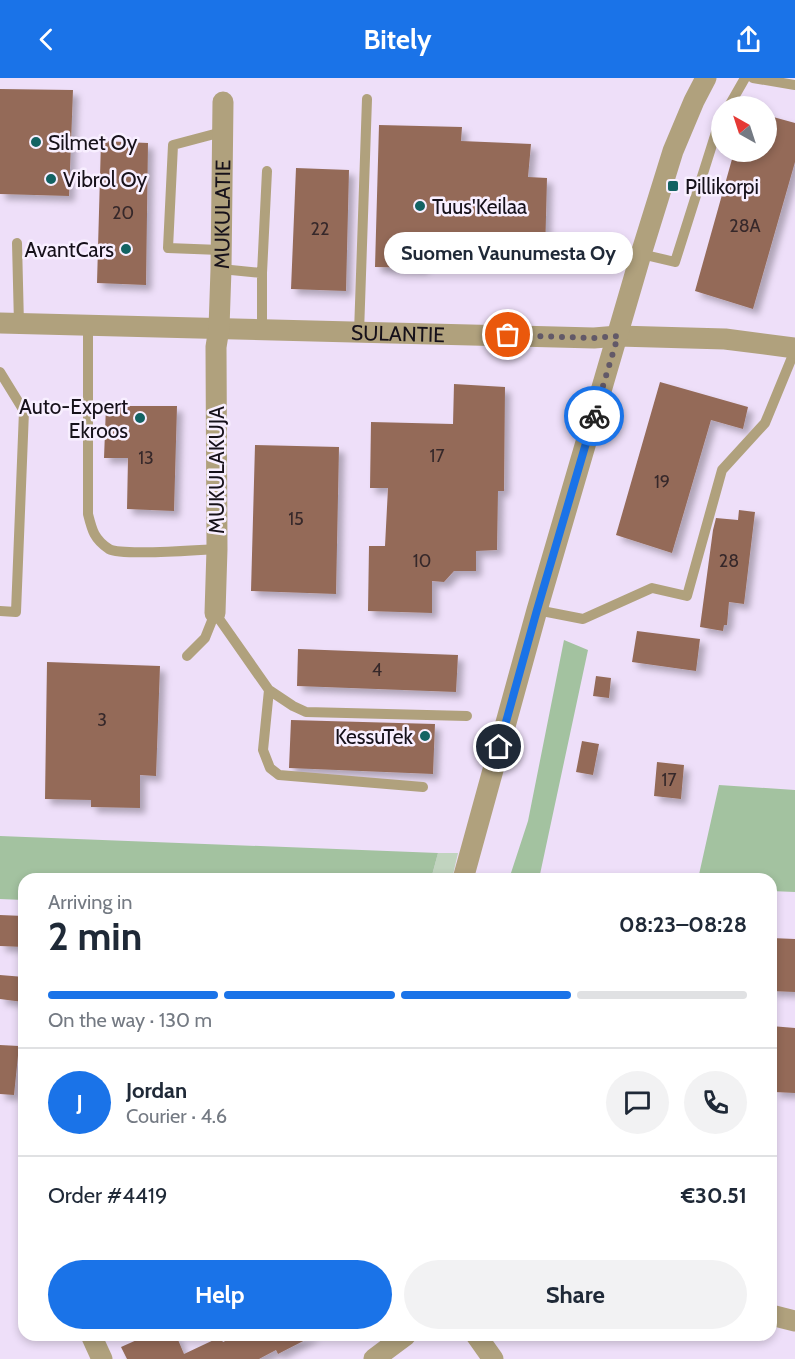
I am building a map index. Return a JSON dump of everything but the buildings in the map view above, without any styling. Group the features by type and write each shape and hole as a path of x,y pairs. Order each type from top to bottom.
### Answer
{"street":[{"path":"466,873 537,610 641,254 673,151 706,78"},
{"name":"MUKULATIE","path":"219,328 223,102"},
{"name":"SULANTIE","path":"10,324 725,339 795,349"},
{"name":"MUKULAKUJA","path":"215,613 216,347 219,328"},
{"path":"777,1316 795,1321"},
{"path":"94,1341 102,1359"},
{"path":"374,1359 398,1341"},
{"path":"480,1341 493,1359"}],"lane":[{"path":"735,96 745,78"},
{"path":"753,78 795,85"},
{"path":"359,333 367,99"},
{"path":"222,132 173,145 168,248 262,273"},
{"path":"641,254 675,262 711,148"},
{"path":"262,329 267,171"},
{"path":"10,324 17,243"},
{"path":"88,326 88,514 93,534 110,550 129,553 217,549"},
{"path":"537,610 583,620 652,588 687,596 722,470 765,423 795,349"},
{"path":"0,372 24,411 16,612 0,611"},
{"path":"187,656 205,638 215,613"},
{"path":"215,613 269,690 306,712 467,716"},
{"path":"269,690 263,750 270,768 279,775 423,787"}],"green space":[{"path":"564,640 588,650 540,873 511,873 528,821"},
{"path":"719,785 795,790 795,892 777,891 777,873 699,873"},
{"path":"0,836 438,853 433,873 18,873 18,900 0,899"},
{"path":"438,853 458,853 453,873 433,873"}],"way so far":[{"path":"508,335 594,338 618,336 594,416"}],"place":[{"name":"Silmet Oy","path":"36,142"},
{"name":"Vibrol Oy","path":"51,179"},
{"name":"Pillikorpi","path":"673,186"},
{"name":"Tuus'Keilaa","path":"420,206"},
{"name":"AvantCars","path":"126,249"},
{"name":"Suomen Vaunumesta Oy","path":"508,335"},
{"name":"Auto-Expert Ekroos","path":"140,418"},
{"name":"KessuTek","path":"425,736"}],"route":[{"path":"499,747 594,416"}]}
